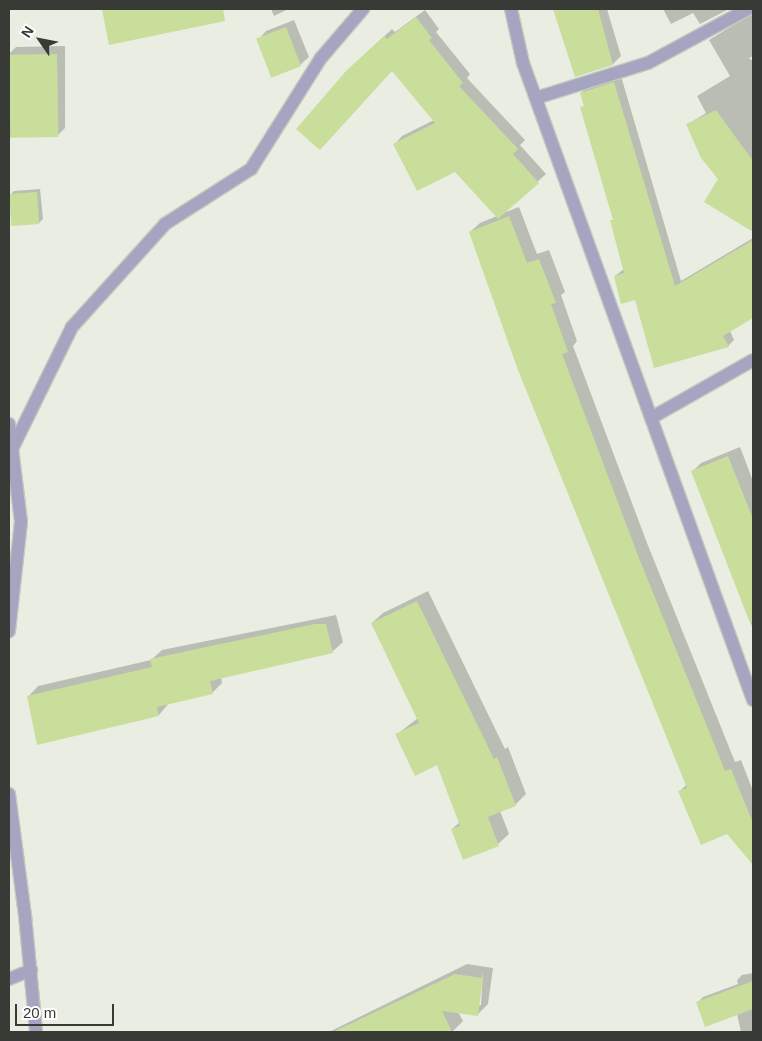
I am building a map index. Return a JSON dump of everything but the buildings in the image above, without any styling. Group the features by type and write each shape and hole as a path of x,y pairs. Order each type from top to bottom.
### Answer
{"street":[{"path":"12,449 72,327 165,224 251,169 321,58 363,9"},
{"path":"511,9 523,63 753,700"},
{"path":"536,98 648,63 748,9"},
{"path":"651,418 753,360"},
{"path":"9,424 21,522 11,593 9,631"},
{"path":"9,794 31,970 36,1032"},
{"path":"9,979 31,970"}]}
